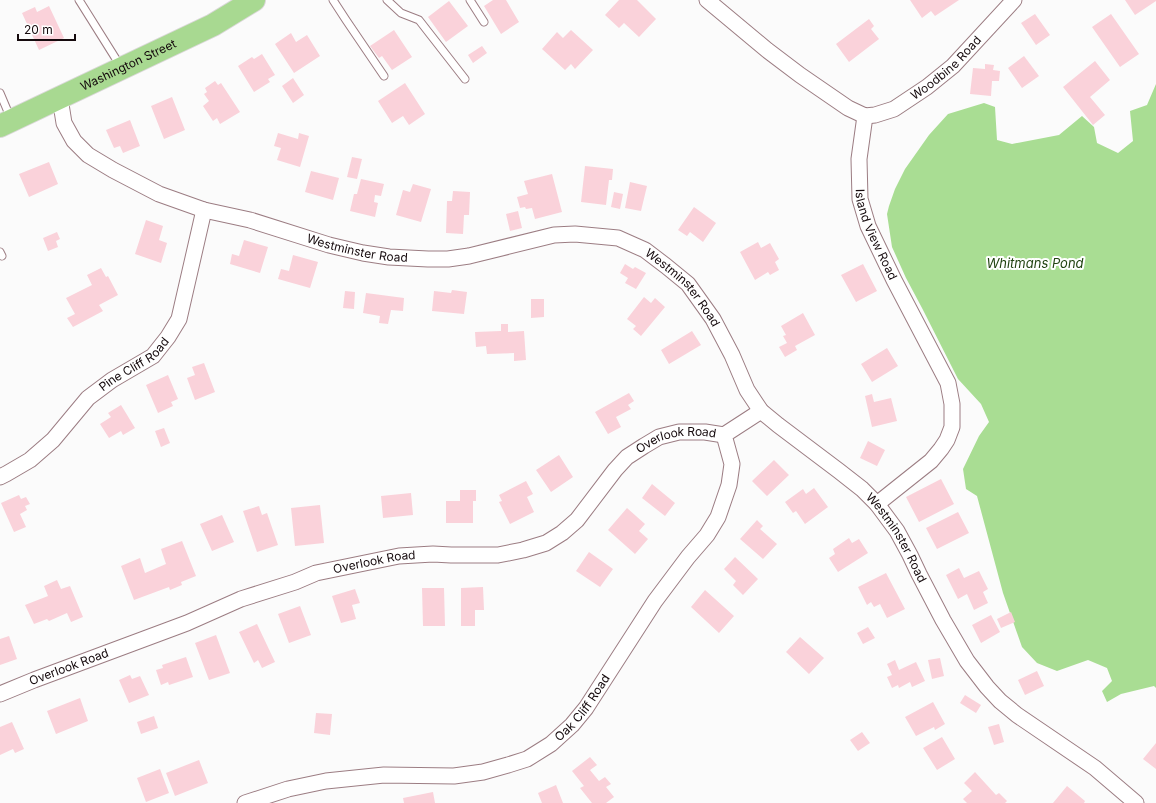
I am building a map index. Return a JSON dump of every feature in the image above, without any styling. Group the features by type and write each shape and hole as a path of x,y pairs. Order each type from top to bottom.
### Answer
{"main road":[{"name":"Washington Street","path":"6,124 213,26 254,0"}],"street":[{"path":"707,0 767,50 800,75 848,108 866,116"},
{"name":"Woodbine Road","path":"866,116 876,115 894,109 927,88 953,66 1014,0"},
{"name":"Westminster Road","path":"60,98 64,124 74,141 88,155 113,170 159,194 204,210 250,220 329,245 363,253 390,257 448,259 470,256 554,234 576,234 618,238 645,250 688,284 713,319 732,355 747,390 761,411 862,489 877,504 897,531 943,620 967,661 987,687 1017,716 1095,768 1136,803"},
{"name":"Island View Road","path":"866,116 859,159 860,198 868,226 894,280 948,383 952,404 952,427 947,440 941,449 931,461 877,504"},
{"name":"Pine Cliff Road","path":"0,477 30,460 53,440 88,398 112,380 153,356 168,338 179,319 204,210"},
{"path":"724,435 761,411"},
{"name":"Overlook Road","path":"0,694 187,623 241,599 295,582 316,573 399,556 433,554 451,556 498,555 546,543 562,533 577,520 615,470 627,457 644,446 659,437 679,432 705,432 724,435"},
{"name":"Oak Cliff Road","path":"245,803 288,789 326,781 384,775 454,776 483,772 527,758 552,744 572,725 586,708 655,601 688,557 707,535 718,517 729,484 732,464 724,435"}],"lane":[{"path":"79,0 122,69"},
{"path":"333,0 384,76"},
{"path":"388,0 401,13 419,20 465,79"},
{"path":"470,0 484,22"},
{"path":"0,93 6,124"}],"water":[{"name":"Whitmans Pond","path":"1156,84 1156,688 1154,686 1121,694 1107,702 1102,691 1112,681 1107,668 1088,660 1057,671 1037,663 1022,647 1003,593 977,496 966,489 963,469 979,436 989,422 981,404 958,379 906,278 892,247 887,214 895,189 905,169 929,135 948,114 984,103 995,107 997,140 1012,144 1059,135 1082,116 1094,127 1097,143 1118,153 1133,141 1130,111 1147,105"}],"building":[{"path":"493,0 506,0 519,22 501,34 484,6"},
{"path":"619,0 637,0 656,19 639,37 624,23 619,28 605,15"},
{"path":"910,0 959,0 935,16 931,11 922,18"},
{"path":"1125,0 1156,0 1156,1 1135,15"},
{"path":"449,1 468,26 446,42 428,17"},
{"path":"49,6 64,38 39,50 22,13 35,7 37,12"},
{"path":"1035,14 1050,35 1036,45 1021,23"},
{"path":"1111,14 1139,54 1120,67 1092,27"},
{"path":"869,19 874,26 871,29 879,39 849,62 836,44"},
{"path":"394,30 412,57 392,70 382,56 379,58 370,46"},
{"path":"571,30 593,50 575,69 571,64 565,70 542,49 557,32 563,38"},
{"path":"291,33 296,42 307,35 320,56 294,73 275,44"},
{"path":"482,46 487,53 473,63 468,55"},
{"path":"262,54 275,75 268,79 270,82 254,92 238,66 252,57 254,59"},
{"path":"1024,56 1039,76 1022,88 1008,68"},
{"path":"1095,61 1110,80 1090,97 1105,115 1093,125 1063,87"},
{"path":"985,64 994,65 993,70 1000,71 999,81 992,81 991,96 970,94 973,68 985,69"},
{"path":"293,78 304,95 293,103 282,86"},
{"path":"215,81 218,85 221,83 240,112 220,124 217,118 213,121 203,106 209,101 204,94 207,92 205,88"},
{"path":"405,83 425,114 409,125 403,116 392,123 378,101"},
{"path":"172,97 185,130 164,139 151,106"},
{"path":"130,120 140,146 123,153 120,146 114,148 106,130"},
{"path":"278,133 298,139 299,133 309,136 300,167 277,160 281,148 274,146"},
{"path":"352,157 362,159 357,179 347,177"},
{"path":"49,162 58,184 29,197 19,174"},
{"path":"585,166 613,169 612,180 609,180 606,205 581,202"},
{"path":"311,171 339,178 333,200 305,192"},
{"path":"552,174 562,212 535,219 532,208 520,208 517,197 528,194 524,181"},
{"path":"361,179 384,184 381,196 375,195 374,202 378,203 375,217 350,211 354,194 357,194"},
{"path":"630,182 647,186 641,211 625,208"},
{"path":"413,184 431,189 421,222 396,215 403,190 410,192"},
{"path":"453,191 470,192 469,215 464,215 463,234 446,233 447,201 452,201"},
{"path":"614,192 623,194 620,209 611,207"},
{"path":"694,207 716,223 703,242 690,232 687,236 678,230"},
{"path":"518,211 522,228 510,231 506,214"},
{"path":"146,220 163,226 159,240 167,243 161,263 135,254"},
{"path":"57,232 60,239 56,241 58,247 48,251 43,238"},
{"path":"244,240 268,247 260,273 230,264 232,254 239,256"},
{"path":"758,242 761,248 770,243 779,259 775,262 779,270 770,275 768,272 755,280 740,252"},
{"path":"293,255 318,262 310,288 278,279 281,269 289,271"},
{"path":"625,264 633,269 635,267 646,273 636,289 625,283 628,278 620,273"},
{"path":"863,264 877,291 856,302 841,275"},
{"path":"101,268 106,277 108,276 118,295 99,305 103,311 73,327 67,318 75,314 66,298 92,285 87,275"},
{"path":"452,290 467,292 464,314 432,311 434,291 451,293"},
{"path":"345,291 355,292 354,309 343,308"},
{"path":"366,293 404,298 403,311 391,310 388,324 379,323 380,316 363,313"},
{"path":"644,297 651,303 655,298 665,307 641,336 633,329 636,326 627,319"},
{"path":"531,299 544,299 544,317 531,318"},
{"path":"803,313 815,335 795,346 797,350 785,357 779,347 787,343 783,336 786,335 781,326"},
{"path":"501,324 508,324 508,332 524,331 526,360 514,361 514,353 487,354 486,346 476,347 475,332 501,331"},
{"path":"692,331 701,345 669,364 661,350"},
{"path":"887,348 898,366 872,382 861,364"},
{"path":"204,363 215,392 195,400 187,378 195,375 192,367"},
{"path":"168,375 178,399 171,402 173,406 158,413 146,385"},
{"path":"629,393 634,401 628,405 631,409 616,417 621,427 608,434 595,412"},
{"path":"872,394 874,402 891,398 897,421 872,427 865,396"},
{"path":"121,405 135,428 123,435 121,431 109,438 100,424 111,417 108,413"},
{"path":"164,428 170,443 161,447 155,431"},
{"path":"868,441 885,450 877,466 860,458"},
{"path":"559,455 573,477 551,492 536,470"},
{"path":"774,460 789,475 767,496 752,481"},
{"path":"941,479 954,504 919,522 906,497"},
{"path":"526,481 533,494 527,497 534,512 510,524 499,502 502,501 499,495"},
{"path":"652,484 675,503 665,516 642,498"},
{"path":"814,488 828,507 805,524 796,511 793,513 785,502 803,489 806,494"},
{"path":"460,490 476,490 476,501 473,501 473,523 446,523 446,501 460,501"},
{"path":"411,493 413,515 383,518 381,496"},
{"path":"19,495 21,499 26,497 30,504 25,506 27,510 20,514 26,527 14,532 1,503"},
{"path":"320,505 324,543 295,546 291,508"},
{"path":"259,506 262,515 267,513 278,545 257,552 243,511"},
{"path":"627,508 645,524 639,531 648,539 635,554 608,530"},
{"path":"958,512 969,533 937,549 926,528"},
{"path":"222,515 234,542 212,551 200,524"},
{"path":"757,520 763,526 760,529 777,544 763,559 740,539"},
{"path":"849,538 852,543 859,539 868,553 838,572 829,558 835,554 833,549"},
{"path":"182,541 196,576 181,582 182,585 170,590 169,587 134,600 121,566 140,558 145,573 166,564 161,549"},
{"path":"589,552 613,569 600,587 576,571"},
{"path":"735,557 758,579 743,595 733,585 736,581 724,569"},
{"path":"959,568 964,578 979,571 988,589 983,592 988,603 974,610 967,594 958,599 946,575"},
{"path":"886,573 905,609 887,618 880,604 874,607 871,602 867,605 858,587"},
{"path":"57,580 61,589 70,586 83,617 71,622 67,613 49,621 47,619 34,624 25,605 48,596 44,586"},
{"path":"483,587 484,610 475,610 475,626 461,626 461,588"},
{"path":"422,588 444,588 445,626 423,626"},
{"path":"355,589 360,603 352,605 356,619 341,623 332,596"},
{"path":"705,590 734,616 719,633 691,607"},
{"path":"300,606 311,635 289,643 278,614"},
{"path":"1011,612 1015,622 1001,628 997,619"},
{"path":"991,615 1000,632 981,643 972,625"},
{"path":"257,624 275,662 262,668 258,660 254,663 239,632"},
{"path":"868,627 875,638 863,644 857,633"},
{"path":"216,635 230,673 209,680 195,643"},
{"path":"9,636 17,659 0,665 0,639"},
{"path":"800,637 824,658 809,674 786,652"},
{"path":"186,657 193,677 169,685 168,682 161,685 156,670 163,668 162,665"},
{"path":"940,658 944,676 932,679 928,660"},
{"path":"895,660 899,670 916,662 925,681 912,687 910,682 899,688 898,685 892,688 887,677 892,675 887,664"},
{"path":"1037,671 1044,686 1025,695 1018,680"},
{"path":"130,675 132,679 140,676 149,695 129,703 119,680"},
{"path":"965,695 981,705 976,713 960,703"},
{"path":"80,698 88,721 56,734 47,711"},
{"path":"933,702 945,724 935,730 934,727 916,736 905,717"},
{"path":"316,713 332,714 330,735 314,733"},
{"path":"154,716 158,728 141,734 137,722"},
{"path":"12,722 24,749 15,753 13,749 0,755 0,727"},
{"path":"999,724 1004,742 994,745 988,727"},
{"path":"862,732 870,743 858,751 850,740"},
{"path":"942,737 955,759 937,770 923,748"},
{"path":"1156,743 1156,769 1143,759"},
{"path":"590,757 597,765 590,770 599,781 605,777 611,784 606,787 614,797 606,803 592,803 580,788 584,786 572,771"},
{"path":"199,760 208,783 175,796 166,773"},
{"path":"160,769 169,793 146,802 137,778"},
{"path":"975,772 996,795 999,793 1007,801 1005,803 967,803 963,799 972,791 964,783"},
{"path":"556,785 563,803 542,803 538,793"},
{"path":"1067,786 1085,801 1084,803 1053,803"},
{"path":"433,792 435,803 404,803 403,798"}]}
